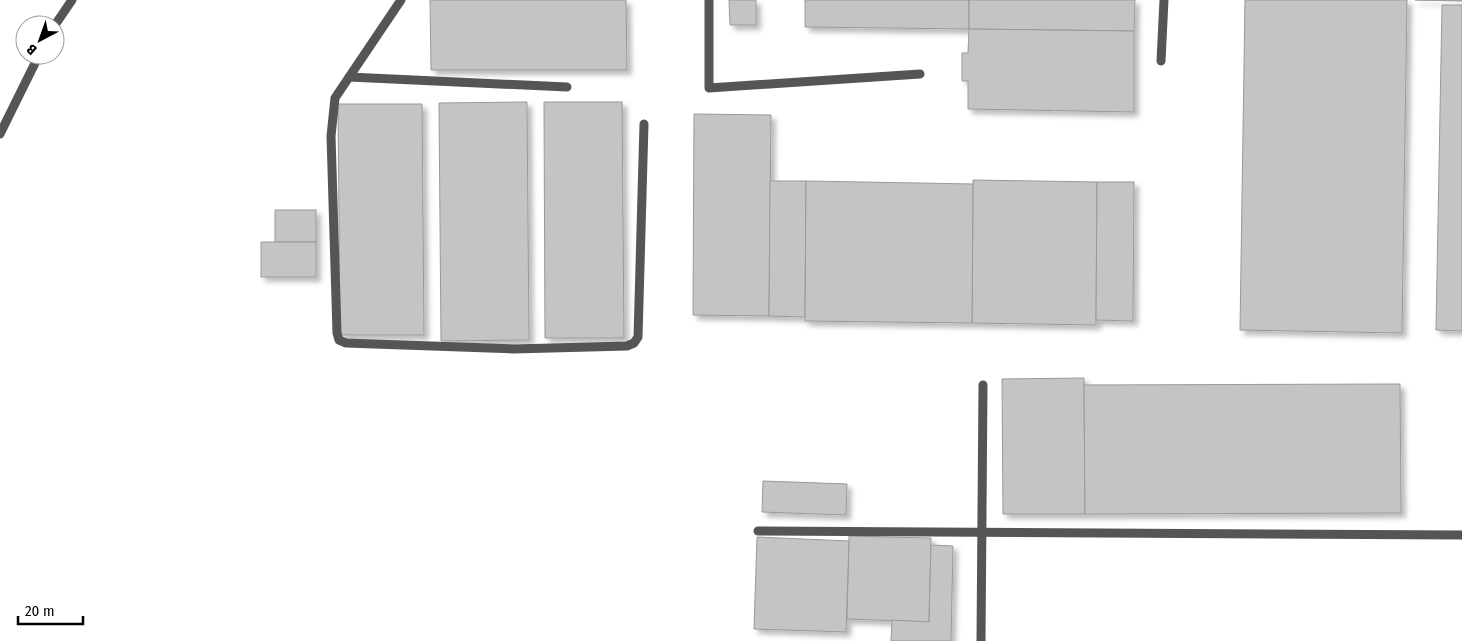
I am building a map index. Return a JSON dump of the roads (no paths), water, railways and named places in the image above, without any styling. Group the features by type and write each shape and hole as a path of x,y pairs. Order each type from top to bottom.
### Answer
{"lane":[{"path":"62,15 72,0"},
{"path":"401,0 335,98 331,136 337,333 340,340 346,343 514,349 627,346 634,343 638,337 644,124"},
{"path":"709,0 709,88 920,74"},
{"path":"1161,61 1164,0"},
{"path":"0,134 34,65"},
{"path":"349,77 567,87"},
{"path":"981,641 983,385"},
{"path":"758,531 1462,535"}]}
